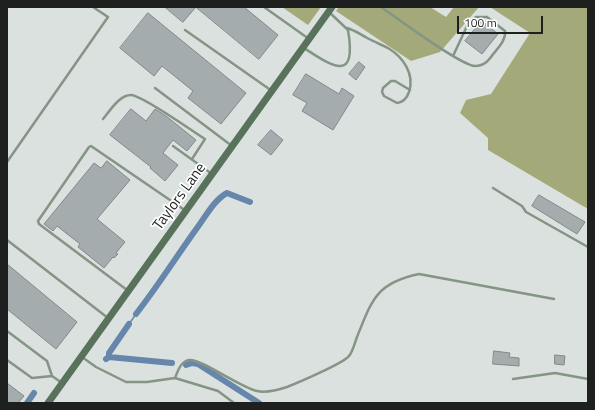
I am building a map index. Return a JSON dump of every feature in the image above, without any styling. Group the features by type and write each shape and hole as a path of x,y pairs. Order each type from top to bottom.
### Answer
{"street":[{"name":"Taylors Lane","path":"48,403 331,9"}],"lane":[{"path":"7,162 108,17 93,7"},
{"path":"264,7 309,39"},
{"path":"381,7 455,57 468,65 475,66 488,62 503,41 505,32 487,17 476,16 468,24 455,57"},
{"path":"303,48 333,66 341,66 348,62 350,58 347,28 331,9"},
{"path":"347,28 390,49 406,65 410,73 411,86 410,90 405,100 397,103 384,96 382,92 383,88 388,82 391,81 395,81 410,90"},
{"path":"185,30 272,91"},
{"path":"155,88 233,146"},
{"path":"103,119 115,104 130,95 150,102 206,139 192,159"},
{"path":"128,291 38,224 38,221 89,146 186,211"},
{"path":"173,146 213,174"},
{"path":"493,188 522,206 526,212 588,247"},
{"path":"7,240 109,318"},
{"path":"175,378 179,368 185,362 190,360 198,361 224,376 258,392 287,387 310,377 349,356 370,305 381,290 402,277 418,274 554,299"},
{"path":"7,331 47,360 52,376 62,384"},
{"path":"82,356 96,367 126,382 147,382 175,378 218,391 234,403"},
{"path":"7,360 32,378 52,376"},
{"path":"513,379 555,373 588,379"}],"green space":[{"path":"282,7 321,7 308,25"},
{"path":"339,7 430,7 446,17 454,7 479,7 440,52 411,61 336,11"},
{"path":"490,7 588,7 588,209 488,150 488,138 460,113 466,100 491,94 530,33"}],"building":[{"path":"165,7 196,7 183,22"},
{"path":"196,7 244,7 278,35 259,59"},
{"path":"148,13 246,93 221,124 188,98 193,91 162,66 154,76 120,48"},
{"path":"482,21 498,34 482,54 465,41"},
{"path":"359,62 365,67 356,80 349,74"},
{"path":"306,74 339,94 342,88 354,96 333,130 302,111 307,103 293,95"},
{"path":"131,109 146,121 155,109 196,140 187,151 173,140 163,153 178,165 165,181 150,168 151,167 110,135"},
{"path":"271,130 283,140 271,155 258,145"},
{"path":"107,161 130,180 97,219 125,242 116,253 118,254 114,258 113,257 104,268 78,247 80,244 57,226 53,231 44,224 94,163 101,168"},
{"path":"539,195 585,222 577,234 532,206"},
{"path":"7,264 77,322 56,349 7,309"},
{"path":"494,351 510,353 509,357 519,358 519,366 493,364"},
{"path":"555,355 565,356 564,365 555,364"},
{"path":"7,383 24,396 18,403 7,403"}],"waterway":[{"path":"136,314 210,209 222,196 227,193 250,202"},
{"path":"129,324 136,314"},
{"path":"109,357 109,353 129,324"},
{"path":"106,359 109,357 172,363"},
{"path":"186,365 192,363 198,364 259,403"},
{"path":"27,403 34,393"}]}
